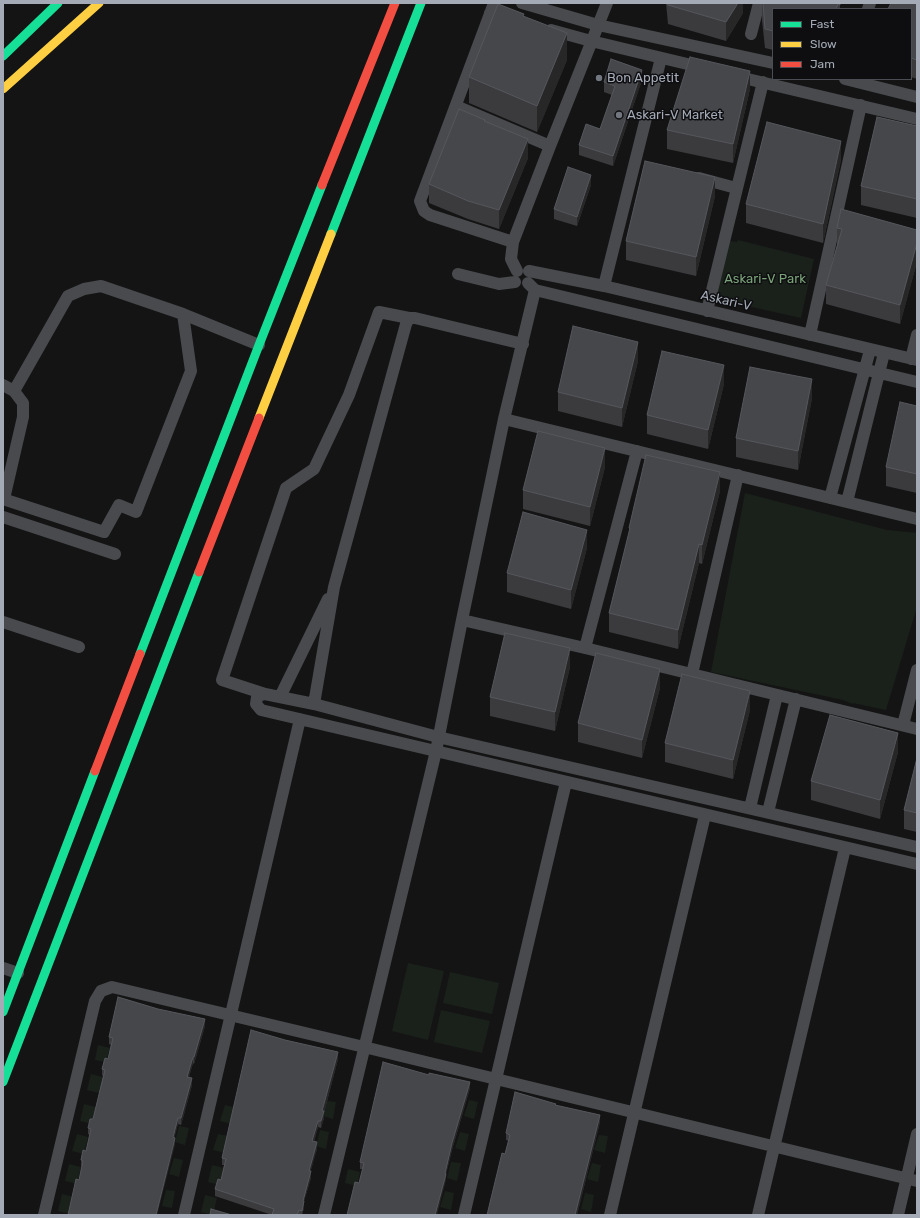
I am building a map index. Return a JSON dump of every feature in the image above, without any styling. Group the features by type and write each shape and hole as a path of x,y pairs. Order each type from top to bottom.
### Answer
{"main road":[{"path":"3,56 58,3"},
{"path":"3,89 99,3"},
{"path":"3,1012 259,345 395,3"},
{"path":"3,1082 230,490 421,3"}],"street":[{"path":"522,3 598,25 772,63"},
{"path":"324,1215 436,751 504,419 523,344 531,277 520,274 511,259 513,242 607,3"},
{"path":"751,34 759,3"},
{"path":"513,242 430,215 424,211 420,201 492,8 519,21"},
{"path":"541,27 591,41 917,119"},
{"path":"604,286 661,58"},
{"path":"853,80 917,97"},
{"path":"707,311 762,82"},
{"path":"810,335 861,105"},
{"path":"456,106 550,146"},
{"path":"634,162 649,165"},
{"path":"685,175 736,188"},
{"path":"837,212 852,216"},
{"name":"Askari-V","path":"458,274 499,284 520,274 604,286 914,360"},
{"path":"14,390 68,296 84,289 101,286 182,314 259,345"},
{"path":"531,287 917,382"},
{"path":"523,344 415,318 379,312 349,395 314,469 286,488 222,680 265,694 314,704 438,737 917,847"},
{"path":"3,386 14,390 23,403 23,417 3,499 104,532 118,505 136,512 191,371 182,314"},
{"path":"314,704 334,587 406,324 409,318"},
{"path":"914,360 917,335"},
{"path":"830,498 866,370 870,350"},
{"path":"847,502 884,353"},
{"path":"504,419 917,519"},
{"path":"585,648 637,451"},
{"path":"692,674 738,475"},
{"path":"3,517 115,554"},
{"path":"280,697 334,587"},
{"path":"462,620 585,648 917,729"},
{"path":"3,622 79,647"},
{"path":"903,725 917,670"},
{"path":"265,694 260,694 257,697 257,708 261,710 917,864"},
{"path":"756,827 777,694"},
{"path":"759,810 796,699"},
{"path":"184,1215 300,719"},
{"path":"464,1215 566,782"},
{"path":"610,1215 705,815"},
{"path":"758,1215 845,848"},
{"path":"3,968 18,973"},
{"path":"44,1215 95,1001 102,991 112,987 912,1179"},
{"path":"898,1215 912,1179 917,1134"}],"green space":[{"name":"Askari-V Park","path":"738,240 814,259 801,318 716,299 729,241 737,242"},
{"path":"745,493 887,530 917,533 917,607 886,710 711,672"},
{"path":"408,963 444,971 428,1040 392,1031"},
{"path":"450,972 499,983 492,1014 443,1003"},
{"path":"441,1010 490,1021 482,1053 434,1042"},
{"path":"98,1045 110,1048 106,1062 95,1060"},
{"path":"91,1074 103,1077 99,1093 87,1090"},
{"path":"469,1100 478,1102 474,1119 464,1116"},
{"path":"327,1101 336,1102 333,1119 323,1116"},
{"path":"84,1104 96,1107 92,1124 80,1121"},
{"path":"225,1105 236,1108 232,1124 220,1121"},
{"path":"179,1126 189,1128 185,1145 175,1142"},
{"path":"320,1130 329,1132 326,1149 316,1146"},
{"path":"460,1132 469,1134 465,1151 455,1148"},
{"path":"77,1134 88,1137 84,1154 72,1151"},
{"path":"218,1134 229,1136 225,1153 213,1150"},
{"path":"599,1135 608,1136 605,1153 594,1150"},
{"path":"174,1158 183,1160 179,1177 169,1174"},
{"path":"451,1162 461,1163 457,1181 447,1178"},
{"path":"592,1163 601,1165 598,1182 587,1179"},
{"path":"69,1164 81,1167 77,1184 65,1181"},
{"path":"212,1165 224,1168 220,1185 208,1182"},
{"path":"348,1169 360,1172 357,1186 345,1183"},
{"path":"166,1190 175,1191 172,1208 162,1206"},
{"path":"445,1191 454,1193 451,1210 440,1207"},
{"path":"585,1193 594,1195 591,1212 581,1209"},
{"path":"62,1194 74,1197 70,1214 58,1211"},
{"path":"205,1195 217,1198 213,1215 201,1212"}],"building":[{"path":"667,3 738,3 726,22 668,5"},
{"path":"763,3 840,3 836,8 772,8 772,31 765,29"},
{"path":"891,3 917,3 917,60 912,58 912,8 888,8"},
{"path":"498,4 524,14 523,16 567,33 537,106 469,77"},
{"path":"690,57 750,71 733,144 667,130"},
{"name":"Askari-V Market","path":"611,59 642,70 613,156 579,145 586,124 600,129 615,86 604,82"},
{"path":"459,109 528,139 499,210 468,201 429,184"},
{"path":"877,117 917,126 917,199 861,186"},
{"path":"767,122 841,141 823,224 746,204"},
{"path":"645,161 715,177 696,257 626,241"},
{"path":"568,167 591,175 577,217 554,209"},
{"path":"841,209 917,230 917,243 900,305 826,285 842,229 837,228"},
{"path":"573,326 638,342 622,408 558,392"},
{"path":"662,351 724,365 708,430 647,415"},
{"path":"750,367 812,379 798,451 736,438"},
{"path":"900,402 917,406 917,474 886,467"},
{"path":"538,431 605,448 590,507 523,490"},
{"path":"646,455 720,472 702,545 699,544 678,630 609,613"},
{"path":"523,512 587,530 571,590 507,573"},
{"path":"505,633 570,648 555,712 490,697"},
{"path":"596,653 660,669 642,740 578,723"},
{"path":"682,674 750,691 733,760 665,743"},
{"path":"830,715 898,733 880,800 811,781"},
{"path":"917,758 917,813 904,810"},
{"path":"118,997 158,1009 205,1019 187,1077 192,1078 181,1118 178,1118 173,1137 175,1138 156,1215 68,1215 76,1179 79,1180 83,1161 81,1160 83,1150 86,1151 91,1129 88,1128 90,1119 93,1119 105,1070 102,1069 105,1058 108,1059 113,1038 109,1037"},
{"path":"251,1030 285,1040 338,1052 322,1111 324,1111 321,1121 318,1121 312,1141 317,1142 309,1171 311,1171 303,1201 302,1211 299,1210 297,1215 272,1215 274,1209 215,1189 218,1179 221,1180 226,1159 222,1158"},
{"path":"383,1062 429,1075 429,1073 470,1082 452,1143 446,1174 435,1215 347,1215 355,1182 359,1183 364,1163 360,1162"},
{"path":"515,1092 556,1104 555,1105 600,1115 575,1215 487,1215 502,1153 505,1154 510,1135 506,1133"},
{"path":"211,1209 232,1215 210,1215"}],"traffic: fast":[{"path":"3,56 58,3"},
{"path":"331,234 421,3"},
{"path":"140,654 322,185"},
{"path":"3,1082 199,572"},
{"path":"3,1012 95,771"}],"traffic: slow":[{"path":"3,89 99,3"},
{"path":"259,418 331,234"}],"traffic: jam":[{"path":"322,185 395,3"},
{"path":"199,572 259,418"},
{"path":"95,771 140,654"}],"place":[{"name":"Bon Appetit","path":"599,78"},
{"name":"Askari-V Market","path":"619,115"}]}
